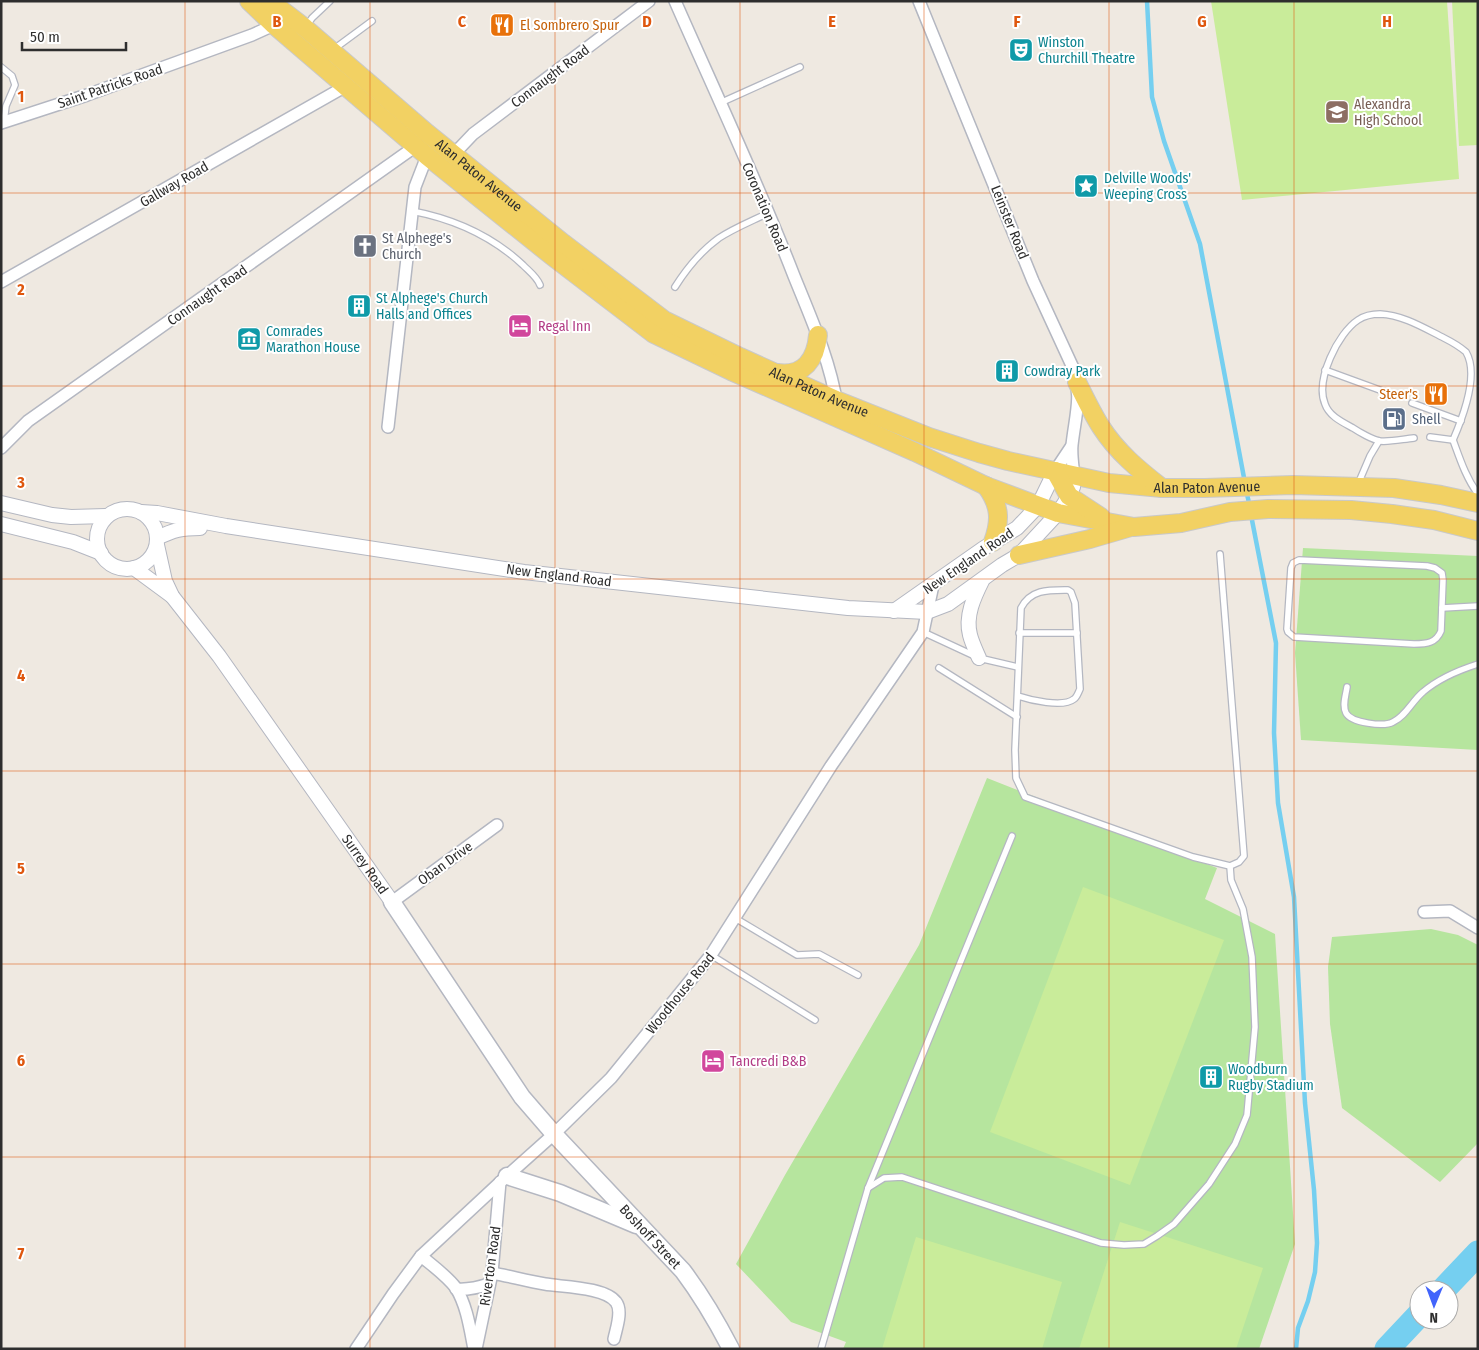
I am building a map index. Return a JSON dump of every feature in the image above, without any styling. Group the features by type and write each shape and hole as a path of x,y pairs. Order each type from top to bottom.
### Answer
{"main road":[{"name":"Alan Paton Avenue","path":"249,1 422,151 552,256 654,334 731,371 915,452 986,486 1058,513 1134,527 1180,523 1230,512 1268,509 1351,510 1392,514 1434,520 1478,531"},
{"name":"Alan Paton Avenue","path":"270,1 563,243 664,320 774,373 836,400 962,448 1008,461 1109,483 1162,488 1264,486 1394,488 1478,503"},
{"path":"774,373 787,375 803,368 815,354 818,336"},
{"path":"1077,382 1092,412 1113,444 1130,462 1162,488"},
{"path":"1055,471 1069,496 1110,522"},
{"path":"986,486 992,495 998,515 998,529 994,542"},
{"path":"1019,554 1090,539 1134,527"},
{"name":"Surrey Road","path":"392,902 522,1097 554,1134"},
{"name":"Boshoff Street","path":"554,1134 683,1271 718,1325 731,1349"},
{"path":"503,1179 560,1193 640,1227"}],"street":[{"name":"Connaught Road","path":"454,154 473,134 649,1"},
{"name":"Coronation Road","path":"675,1 768,213 818,336 830,373 839,419"},
{"name":"Leinster Road","path":"919,1 1033,280 1074,370 1077,382 1078,403 1071,447 1074,476"},
{"name":"Saint Patricks Road","path":"3,123 252,35 274,24"},
{"name":"Gallway Road","path":"1,282 346,86"},
{"name":"Connaught Road","path":"1,448 28,421 422,151"},
{"path":"388,428 412,211 422,151"},
{"name":"Leinster Road","path":"1055,471 1071,447"},
{"name":"New England Road","path":"894,611 1017,528 1038,506 1055,471"},
{"name":"New England Road","path":"141,512 524,572 848,608 928,612 948,604 1019,554 1058,513 1069,496 1074,476"},
{"path":"1,503 52,515 71,517 106,516"},
{"path":"1,524 72,542 101,554 111,564 134,568 148,560 157,541 148,517 141,512 127,509 112,512 106,516 98,530 98,546 101,554"},
{"name":"New England Road","path":"157,541 172,531 182,528 226,526"},
{"name":"Surrey Road","path":"157,541 164,578 172,596 219,656 392,902"},
{"name":"Surrey Road","path":"134,568 172,596"},
{"path":"978,658 970,634 969,616 973,600 982,580"},
{"name":"Woodhouse Road","path":"356,1349 421,1256 612,1078 711,955 831,766 923,632 932,585"},
{"name":"Oban Drive","path":"392,902 497,824"},
{"path":"1424,912 1450,911 1478,928"},
{"name":"Riverton Road","path":"475,1349 490,1279 503,1179"},
{"path":"421,1256 456,1289 468,1319 475,1349"},
{"path":"456,1289 478,1288 490,1279 587,1289 611,1297 616,1302 619,1308 614,1339"}],"lane":[{"path":"305,28 312,18 330,1"},
{"path":"331,51 372,21"},
{"path":"1,67 12,76 15,84 6,106 3,123"},
{"path":"720,104 800,67"},
{"path":"412,211 450,220 486,237 512,255 537,278 540,286"},
{"path":"675,287 685,270 704,250 721,237 768,213"},
{"path":"1414,438 1379,441 1338,419 1327,409 1323,390 1326,370 1342,337 1360,319 1380,314 1408,320 1455,344 1467,353 1474,370 1474,390 1453,440 1464,471 1478,494"},
{"path":"1326,370 1388,393"},
{"path":"1412,403 1461,421"},
{"path":"1430,437 1453,440"},
{"path":"1357,486 1379,441"},
{"path":"1018,696 1031,701 1050,703 1071,701 1076,698 1080,689 1075,603 1071,592 1062,590 1043,591 1034,594 1026,600 1021,608 1015,750 1016,778 1025,797 1193,857 1230,866 1239,862 1244,856 1220,554"},
{"path":"1299,560 1427,566 1435,568 1442,573 1442,608 1439,636 1434,641 1428,643 1414,644 1297,638 1291,635 1287,628 1292,565 1293,562 1299,560"},
{"path":"1442,608 1478,606"},
{"path":"923,632 978,658 1018,667"},
{"path":"1019,633 1077,633"},
{"path":"1348,687 1344,708 1349,718 1388,724 1400,717 1422,692 1456,672 1478,664"},
{"path":"939,668 1017,717"},
{"path":"821,1349 868,1188 1012,836"},
{"path":"868,1188 884,1178 902,1177 1100,1243 1144,1244 1174,1224 1209,1184 1235,1144 1247,1115 1255,1026 1252,957 1243,909 1231,880 1230,866"},
{"path":"735,918 797,955 819,954 858,975"},
{"path":"711,955 815,1020"}],"green space":[{"name":"Alexandra High School","path":"1211,1 1447,1 1459,179 1242,200"},
{"path":"1452,1 1478,1 1478,145 1459,146"},
{"path":"1303,548 1478,556 1478,750 1301,740 1295,653"},
{"name":"Woodburn Rugby Stadium","path":"987,778 1217,868 1205,899 1275,934 1295,1244 1259,1349 843,1349 846,1342 791,1322 736,1264 785,1175 919,945"},
{"path":"1083,887 1224,940 1130,1185 990,1132"},
{"path":"1431,929 1458,935 1478,945 1478,1143 1440,1182 1342,1108 1330,1024 1328,967 1332,937"},
{"path":"1120,1222 1263,1268 1236,1349 1079,1349"},
{"path":"916,1237 1062,1282 1042,1349 882,1349"}],"waterway":[{"path":"1147,1 1152,97 1164,141 1200,244 1245,483"},
{"path":"1246,490 1250,507"},
{"path":"1251,515 1276,643 1274,733 1278,803 1294,897 1305,1103 1314,1190 1317,1243 1315,1272 1308,1301 1298,1328 1296,1349"},
{"path":"1452,1280 1478,1253"},
{"path":"1387,1349 1409,1326"}],"place":[{"name":"El Sombrero Spur","path":"502,25"},
{"name":"Winston Churchill Theatre","path":"1021,50"},
{"name":"Alexandra High School","path":"1337,112"},
{"name":"Delville Woods' Weeping Cross","path":"1086,186"},
{"name":"St Alphege's Church","path":"365,246"},
{"name":"St Alphege's Church Halls and Offices","path":"359,306"},
{"name":"Regal Inn","path":"520,326"},
{"name":"Comrades Marathon House","path":"249,339"},
{"name":"Cowdray Park","path":"1007,371"},
{"name":"Steer's","path":"1436,394"},
{"name":"Shell","path":"1394,419"},
{"name":"Tancredi B&B","path":"713,1061"},
{"name":"Woodburn Rugby Stadium","path":"1211,1077"}]}
